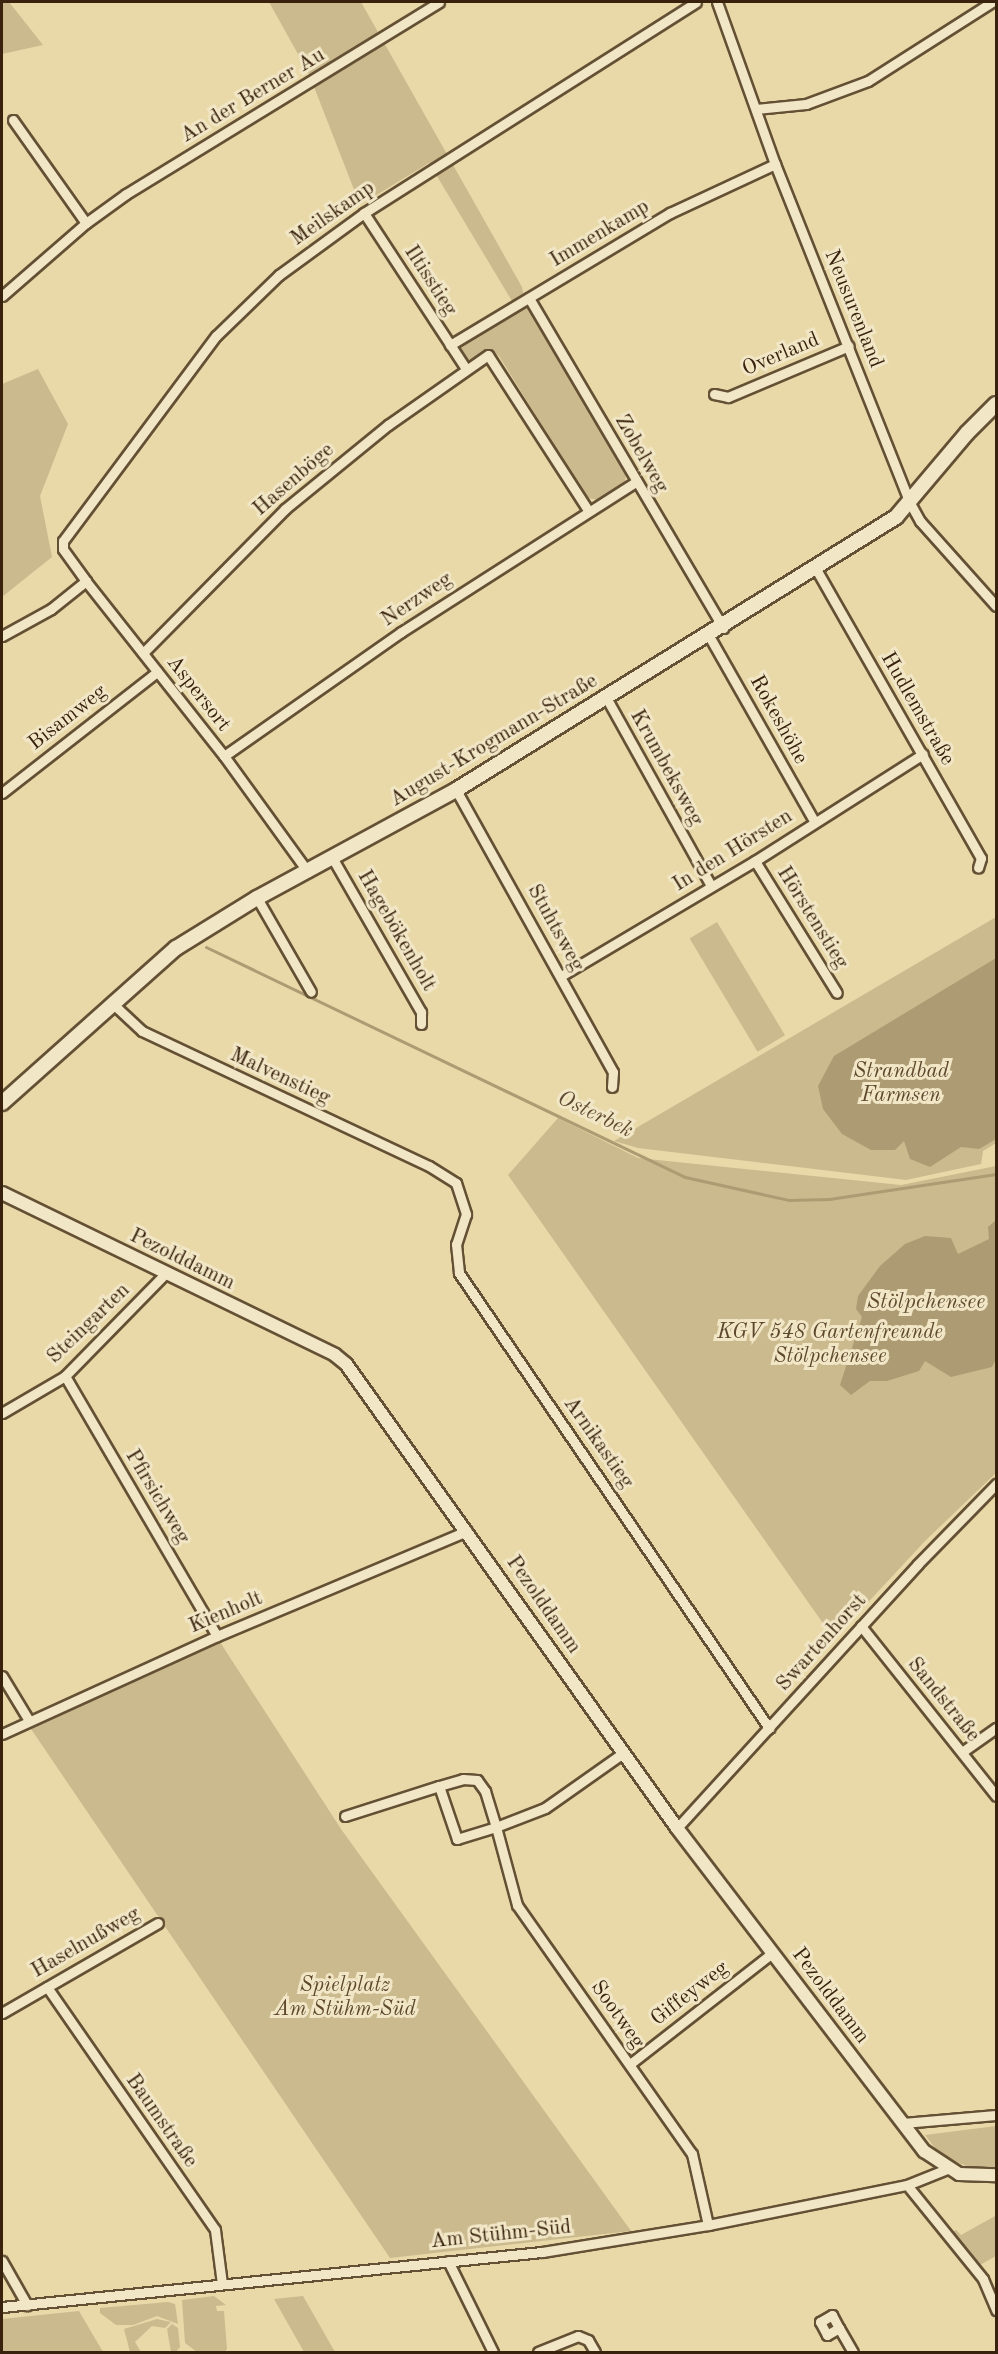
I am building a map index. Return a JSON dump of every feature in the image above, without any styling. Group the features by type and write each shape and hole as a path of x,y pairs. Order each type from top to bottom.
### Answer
{"main road":[{"name":"August-Krogmann-Straße","path":"2,1103 111,1002 176,948 257,898 333,859 456,790 723,628 896,517 967,433 996,404"}],"street":[{"name":"An der Berner Au","path":"2,296 86,223 126,194 439,2"},
{"name":"Meilskamp","path":"65,538 216,336 279,275 364,213 696,2"},
{"name":"Neusurenland","path":"717,2 775,164 910,503 920,521 996,606"},
{"path":"756,109 806,104 868,81 992,2"},
{"path":"13,120 86,223"},
{"name":"Immenkamp","path":"450,345 670,213 775,164"},
{"name":"Iltisstieg","path":"364,213 466,369"},
{"name":"Zobelweg","path":"529,298 723,628"},
{"name":"Overland","path":"714,394 728,397 849,346"},
{"name":"Hasenböge","path":"143,653 285,509 388,425 488,355 588,510"},
{"name":"Overland","path":"722,408 728,397"},
{"name":"Nerzweg","path":"224,756 401,632 588,510 636,482"},
{"name":"Aspersort","path":"65,538 63,549 86,581 224,756 308,872"},
{"name":"Hudlemstraße","path":"816,569 981,858 978,868"},
{"path":"2,636 51,609 86,581"},
{"name":"Rokeshöhe","path":"710,636 814,821"},
{"name":"Bisamweg","path":"2,793 157,672"},
{"name":"Krumbeksweg","path":"607,699 711,886"},
{"name":"In den Hörsten","path":"561,976 755,861 814,821 922,754"},
{"name":"Stuhtsweg","path":"456,790 613,1072 612,1087"},
{"name":"Hagebökenholt","path":"333,859 421,1012 421,1024"},
{"name":"Hörstenstieg","path":"755,861 837,993"},
{"path":"257,898 311,992"},
{"name":"Malvenstieg","path":"111,1002 142,1031 441,1172"},
{"name":"Arnikastieg","path":"441,1172 456,1183 466,1214 455,1252 459,1273 769,1728"},
{"name":"Pezolddamm","path":"2,1193 346,1365 677,1828 924,2151 947,2169"},
{"name":"Steingarten","path":"2,1413 65,1377 165,1274"},
{"name":"Pfirsichweg","path":"65,1377 217,1636"},
{"name":"Swartenhorst","path":"677,1828 861,1626 996,1484"},
{"name":"Kienholt","path":"2,1734 28,1719 217,1636 466,1532"},
{"name":"Sandstraße","path":"861,1626 996,1796"},
{"path":"2,1676 28,1719"},
{"path":"962,1752 996,1728"},
{"path":"345,1816 439,1786 457,1839 545,1808 623,1753"},
{"name":"Sootweg","path":"439,1786 463,1779 477,1780 485,1791 517,1905 692,2154 708,2225"},
{"name":"Haselnußweg","path":"2,2013 158,1923"},
{"name":"Giffeyweg","path":"630,2064 772,1953"},
{"name":"Baumstraße","path":"47,1987 215,2230 222,2284"},
{"path":"903,2123 996,2115"},
{"path":"947,2169 973,2176 996,2175"},
{"name":"Am Stühm-Süd","path":"2,2307 542,2252 708,2225 907,2185 947,2169"},
{"path":"907,2185 983,2279 996,2310"},
{"path":"2,2261 27,2304"},
{"path":"448,2261 493,2352"},
{"path":"839,2328 853,2352"},
{"path":"538,2352 578,2336 588,2340 595,2352"}],"green space":[{"path":"2,2 9,2 43,45 2,54"},
{"path":"269,2 361,2 522,287 525,303 627,472 624,485 599,500 587,498 499,356 490,350 466,361 456,345 515,306 429,163 360,205 309,74"},
{"path":"38,369 68,424 40,496 52,557 2,597 2,384"},
{"name":"Strandbad Farmsen","path":"996,917 996,1143 983,1151 981,1164 906,1180 638,1148 614,1141"},
{"path":"717,922 785,1035 758,1052 690,938"},
{"name":"KGV 548 Gartenfreunde Stölpchensee","path":"558,1118 638,1158 901,1185 996,1166 996,1473 925,1541 834,1639 508,1175"},
{"name":"Spielplatz Am Stühm-Süd","path":"220,1642 341,1829 631,2231 390,2258 29,1726"},
{"path":"996,2126 996,2171 971,2168 952,2160 938,2152 925,2135"},
{"path":"995,2216 996,2256 980,2265 952,2232 956,2230 961,2235"},
{"path":"214,2296 226,2305 216,2306 217,2311 224,2311 227,2349 225,2352 197,2352 185,2343 182,2300"},
{"path":"303,2296 335,2352 304,2352 274,2299"},
{"path":"168,2302 175,2304 178,2324 157,2316 133,2325 116,2325 100,2313 100,2308"},
{"path":"79,2311 103,2352 2,2352 2,2319"},
{"path":"157,2319 171,2322 165,2328 152,2326 135,2342 141,2352 130,2352 124,2329"},
{"path":"172,2324 178,2328 180,2347 176,2352 171,2352 167,2329"}],"water":[{"path":"996,958 996,1139 979,1149 961,1147 930,1167 910,1159 904,1141 895,1150 871,1150 842,1134 823,1109 818,1086 834,1056"},
{"name":"Stölpchensee","path":"996,1220 996,1359 992,1367 951,1377 925,1361 919,1371 887,1381 870,1381 851,1395 840,1385 862,1317 856,1309 858,1296 880,1266 905,1244 925,1236 951,1238 958,1254 989,1239 988,1227"}],"waterway":[{"name":"Osterbek","path":"206,947 685,1177 789,1200 829,1199 996,1174"}]}
